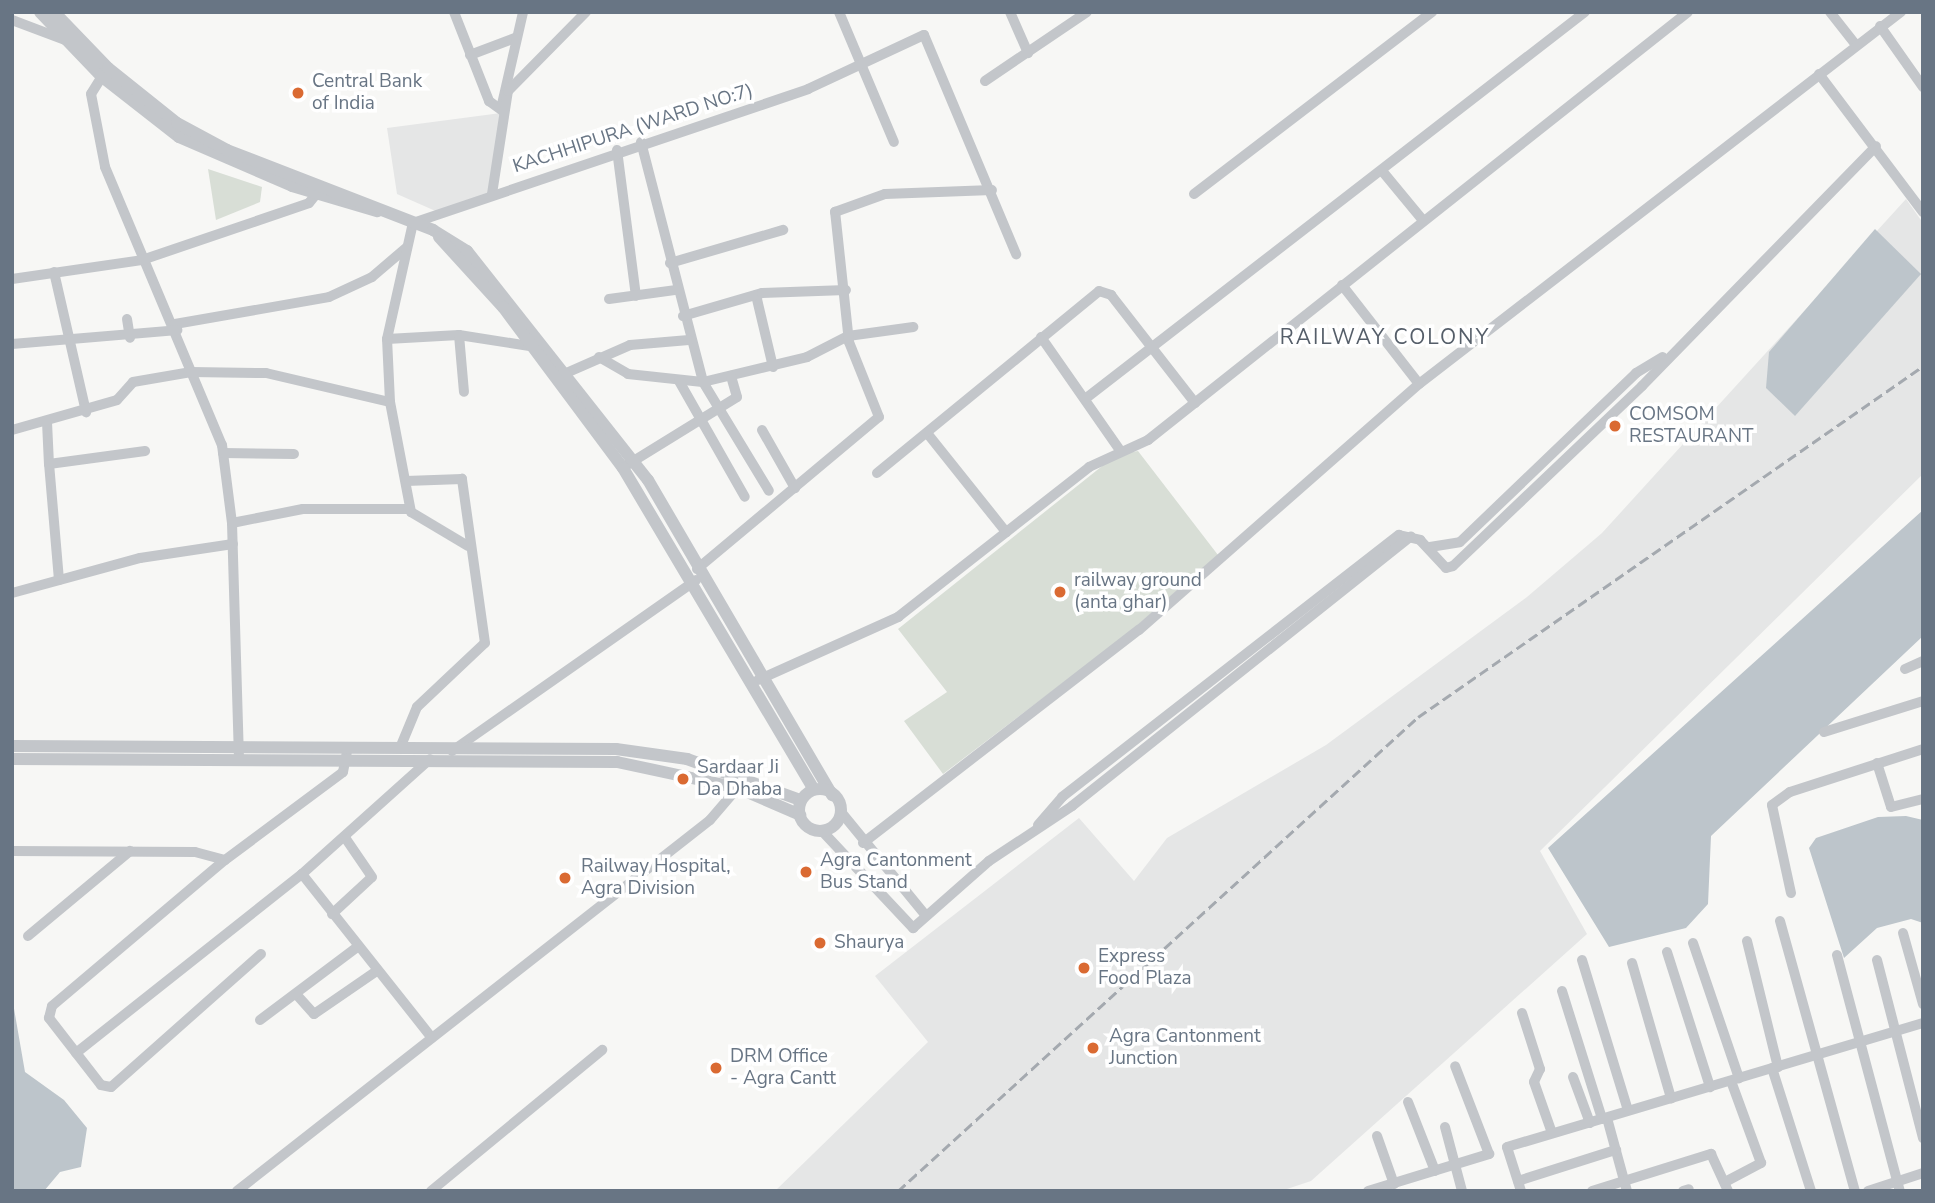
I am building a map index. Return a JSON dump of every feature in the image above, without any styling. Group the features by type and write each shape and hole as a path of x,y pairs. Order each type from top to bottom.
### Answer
{"street":[{"path":"40,12 66,40 104,72 177,123 227,150 321,190 433,230 478,276 629,465"},
{"path":"54,12 104,72"},
{"path":"454,12 489,101 503,108"},
{"path":"503,108 499,93 523,12"},
{"path":"492,194 503,108 512,85 586,12"},
{"path":"839,12 894,142"},
{"path":"1010,12 1028,53"},
{"path":"985,81 1087,12"},
{"path":"1194,194 1432,12"},
{"path":"1085,399 1152,345 1383,172 1585,12"},
{"path":"757,680 898,617 1006,532 1119,449 1148,440 1342,285 1421,218 1688,12"},
{"path":"1830,12 1856,45"},
{"path":"863,844 1139,631 1286,504 1308,475 1419,384 1901,12"},
{"path":"12,20 66,40"},
{"path":"1881,26 1923,87"},
{"name":"KACHHIPURA (WARD NO:7)","path":"414,223 617,150 771,103 862,64 920,35 931,39 1016,254"},
{"path":"470,55 516,38"},
{"path":"104,72 91,94 93,126 142,260 176,327 223,453 232,523 239,761"},
{"path":"1819,74 1876,146 1923,212"},
{"path":"641,142 689,341 704,382 769,491"},
{"path":"12,746 238,746 436,760 617,762 742,783 800,815 823,832 912,928 1038,825 1062,797 1399,535 1411,536 1430,547 1446,568 1453,566 1536,488 1876,146"},
{"path":"617,150 636,296"},
{"path":"1383,172 1421,218"},
{"path":"12,279 142,260 321,190"},
{"path":"76,1053 346,839 436,760 696,577 879,417 849,336 838,210 903,191 992,190"},
{"path":"410,509 390,402 387,339 414,223"},
{"path":"670,263 783,230"},
{"path":"12,344 130,338 329,297 372,277 407,247"},
{"path":"54,272 66,340 86,412"},
{"path":"1342,285 1419,384"},
{"path":"609,299 676,290"},
{"path":"683,316 757,295 846,290"},
{"path":"877,473 1090,295 1105,292 1152,345 1195,403"},
{"path":"757,295 773,367"},
{"path":"127,318 130,338"},
{"path":"599,357 628,374 704,382 773,367 849,336 913,327"},
{"path":"387,339 459,335 537,347 564,374 629,465 757,680 841,813 863,844 926,916"},
{"path":"459,335 464,392"},
{"path":"1041,337 1119,449"},
{"path":"564,374 630,345 689,341"},
{"path":"1430,547 1460,542 1636,373 1671,352"},
{"path":"12,430 86,412 120,399 133,382 191,372 266,373 390,402"},
{"path":"629,465 737,397 732,376"},
{"path":"679,381 745,497"},
{"path":"47,422 59,580"},
{"path":"762,430 795,488"},
{"path":"927,433 1006,532"},
{"path":"49,464 145,451"},
{"path":"223,453 293,454"},
{"path":"1527,478 1536,488"},
{"path":"400,748 417,707 485,643 468,547 462,479 406,481"},
{"path":"232,523 303,509 410,509 468,547"},
{"path":"12,593 140,558 233,544"},
{"path":"1905,669 1923,662"},
{"path":"757,680 813,788 832,795"},
{"path":"1824,733 1923,701"},
{"path":"12,759 239,761 400,748 648,751 800,800"},
{"path":"436,748 436,760"},
{"path":"1791,893 1772,805 1790,792 1923,749"},
{"path":"261,954 111,1087 102,1085 49,1018 52,1006 225,860 323,789 347,754"},
{"path":"1877,763 1891,807 1923,799"},
{"path":"237,1191 710,820 742,783"},
{"path":"800,815 800,800 813,788"},
{"path":"823,832 838,824 841,813"},
{"path":"332,914 372,877 346,839"},
{"path":"12,851 195,852 225,860"},
{"path":"28,936 130,851"},
{"path":"302,874 375,972 432,1038"},
{"path":"1780,920 1855,1191"},
{"path":"1903,933 1923,1004"},
{"path":"1747,941 1775,1068 1811,1191"},
{"path":"1592,1191 1626,1185 1711,1154 1727,1186 1761,1163 1693,943"},
{"path":"260,1020 356,948"},
{"path":"1667,952 1710,1087"},
{"path":"1837,955 1857,1043 1899,1186"},
{"path":"1582,960 1628,1110"},
{"path":"1877,960 1921,1118 1923,1138"},
{"path":"1632,963 1671,1098"},
{"path":"296,994 314,1014 375,972"},
{"path":"1562,991 1626,1185"},
{"path":"1522,1013 1540,1069 1533,1079 1552,1133"},
{"path":"1368,1191 1552,1133 1923,1023"},
{"path":"431,1191 602,1049"},
{"path":"1455,1066 1489,1154"},
{"path":"1573,1077 1590,1123"},
{"path":"1408,1102 1435,1171"},
{"path":"1445,1127 1462,1191"},
{"path":"1377,1136 1394,1184"},
{"path":"1507,1147 1520,1186 1616,1150"},
{"path":"1868,1191 1899,1186 1923,1173"}],"shaded area":[{"path":"501,113 492,194 440,213 397,194 387,128"},
{"path":"208,169 262,187 260,202 216,220"},
{"path":"1906,199 1923,223 1923,474 1540,851 1587,934 1311,1181 1281,1191 775,1191 928,1042 875,976 1079,818 1134,881 1167,838 1326,745 1527,597 1602,533"},
{"path":"1875,229 1921,274 1795,416 1766,388 1769,352"},
{"name":"railway ground (anta ghar)","path":"1138,451 1218,555 1126,635 943,774 904,721 947,692 898,629 1116,455"},
{"path":"1923,510 1923,636 1711,836 1708,904 1686,928 1609,947 1548,848"},
{"path":"1906,816 1923,820 1923,923 1911,919 1877,928 1844,958 1809,848 1816,838 1878,817"},
{"path":"12,997 25,1072 64,1100 87,1128 81,1167 60,1172 44,1191 12,1191"}],"railway":[{"path":"898,1191 1418,717 1923,366"}],"place":[{"name":"Central Bank of India","path":"298,93"},
{"name":"COMSOM RESTAURANT","path":"1615,426"},
{"name":"railway ground (anta ghar)","path":"1060,592"},
{"name":"Sardaar Ji Da Dhaba","path":"683,779"},
{"name":"Agra Cantonment Bus Stand","path":"806,872"},
{"name":"Railway Hospital, Agra Division","path":"565,878"},
{"name":"Shaurya","path":"820,943"},
{"name":"Express Food Plaza","path":"1084,968"},
{"name":"Agra Cantonment Junction","path":"1093,1048"},
{"name":"DRM Office - Agra Cantt","path":"716,1068"}],"district":[{"name":"RAILWAY COLONY","path":"1385,337"}]}
